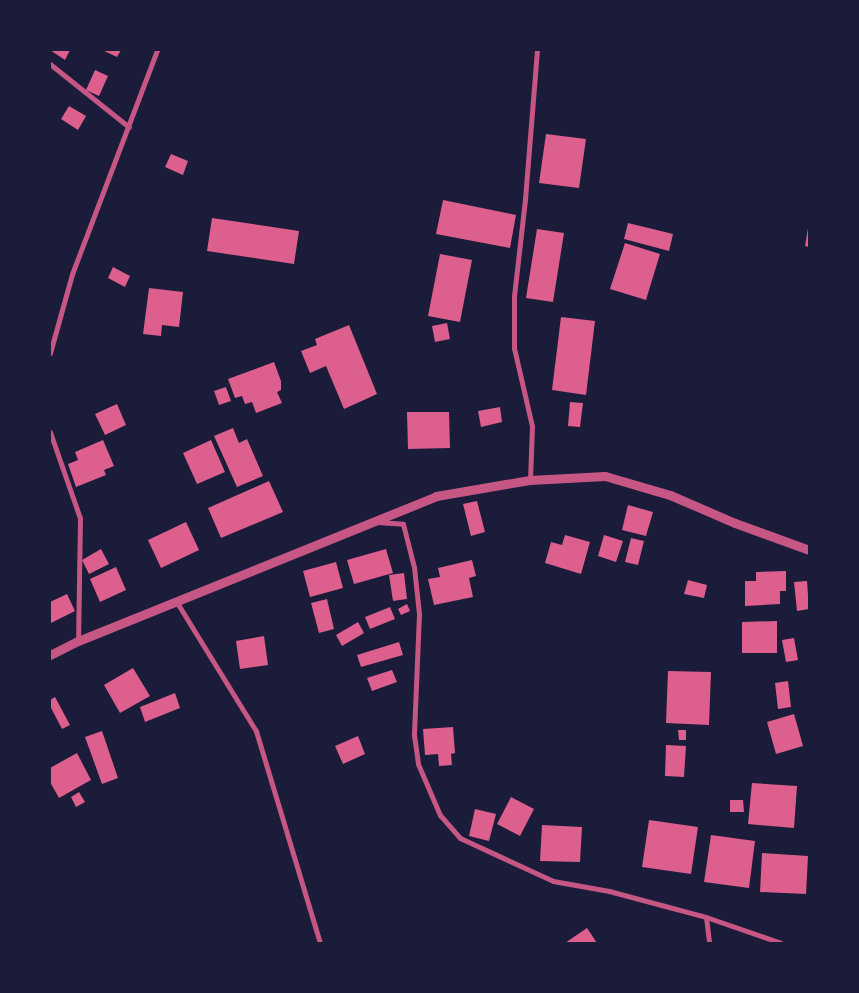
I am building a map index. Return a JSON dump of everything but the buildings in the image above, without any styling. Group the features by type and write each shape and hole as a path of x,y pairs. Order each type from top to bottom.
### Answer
{"street":[{"path":"50,353 72,274 157,50"},
{"path":"530,480 532,426 514,348 514,296 526,199 536,50"},
{"path":"50,64 129,127"},
{"path":"50,432 80,518 78,640"},
{"path":"50,656 78,640 369,521 436,496 530,480 604,476 670,494 809,550"},
{"path":"369,521 403,524 414,567 419,614 414,735 418,764 445,821 460,838 553,881 609,891 706,917 781,943"},
{"path":"176,601 256,731 320,943"},
{"path":"706,917 709,943"}]}
